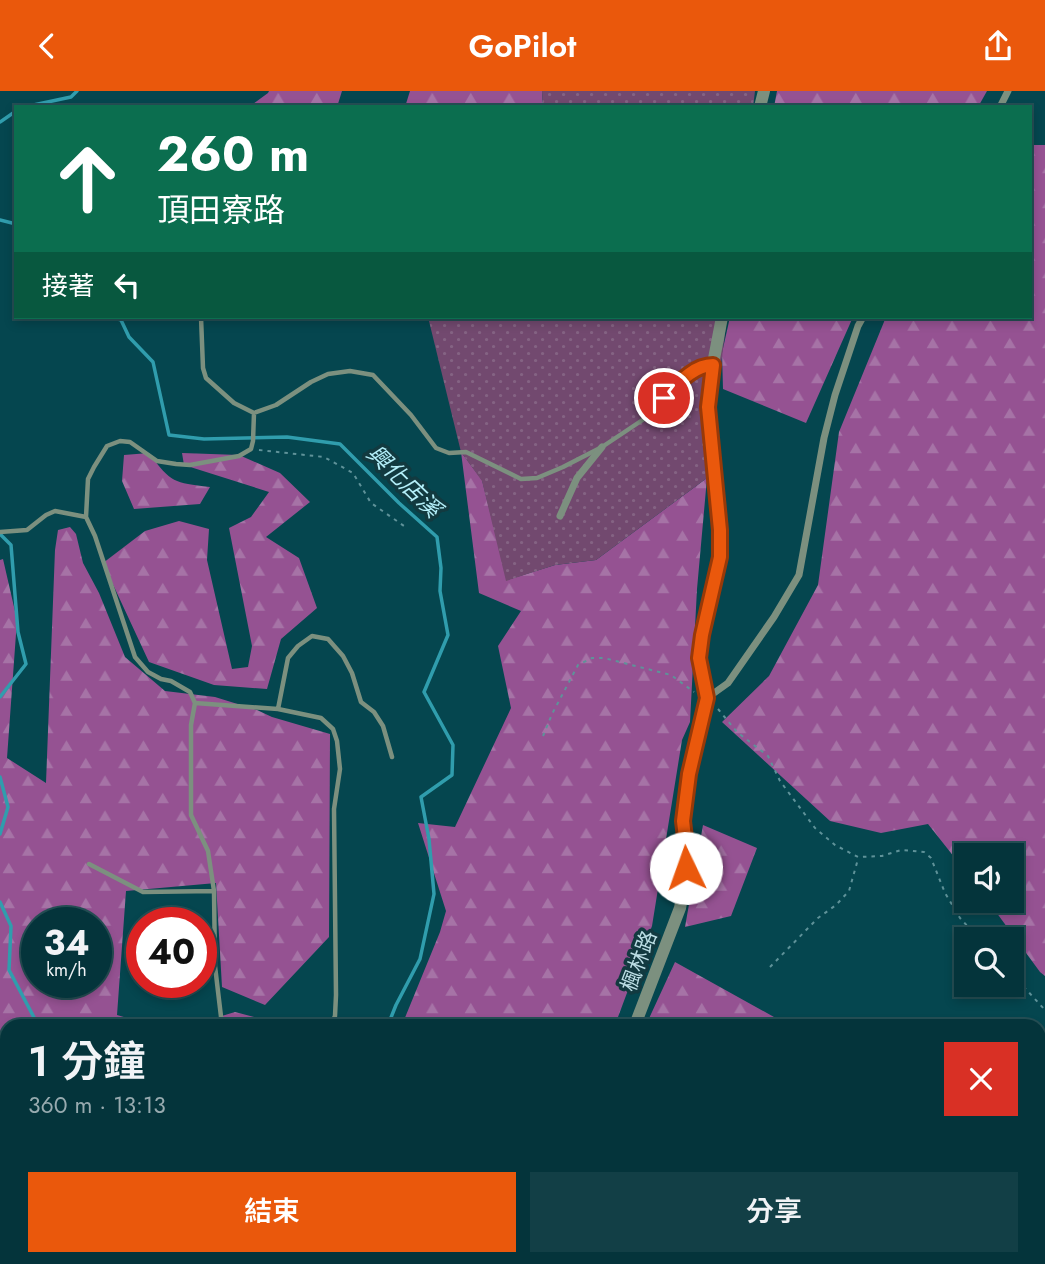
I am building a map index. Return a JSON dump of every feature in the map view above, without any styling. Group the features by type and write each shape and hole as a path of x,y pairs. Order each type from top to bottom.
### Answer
{"street":[{"name":"楓林路","path":"637,1019 680,908 685,882 687,854 683,821 689,774 707,698 699,658 720,557 720,530 708,407 722,319"},
{"path":"707,698 728,683 774,617 799,575 824,438 835,395 862,319"},
{"path":"560,516 577,478 602,447"}],"lane":[{"path":"201,319 206,378 234,403 254,412 276,405 328,374 351,371 373,375 411,415 436,449 449,453 466,452 521,479 537,478 602,447 647,417 682,379 706,365 713,365"},
{"path":"221,1019 215,966 214,891 208,851 191,815 191,725 195,703 190,692 170,681 160,680 148,672 135,657 95,536 86,517 88,479 107,446 120,441 130,442 157,461 176,464 190,465 239,456 251,449 254,412"},
{"path":"0,532 27,530 55,511 86,517"},
{"path":"278,709 288,658 312,636 328,639 343,656 352,673 361,702 374,712 383,726 392,757"},
{"path":"195,703 278,709 321,718 333,729 340,769 334,809 334,1019"},
{"path":"89,864 144,892 214,891"}],"path":[{"path":"251,449 324,457 353,473 371,503 404,526"},
{"path":"543,736 578,665 592,658 604,658 671,675 707,698 737,731 768,756 780,781 815,828 835,845 859,857 882,856 901,851 924,852 932,859 945,893 968,927"},
{"path":"770,967 849,891 859,857"},
{"path":"1024,987 1045,1010"}],"green space":[{"path":"342,91 338,105 252,105 268,93"},
{"path":"410,91 542,91 543,105 406,105"},
{"path":"777,91 987,91 979,105 774,105"},
{"path":"1032,145 1045,145 1045,976 1024,950 1024,927 1007,927 997,913 1024,913 1024,843 954,843 954,857 928,824 881,833 830,821 722,722 769,676 818,585 839,432 885,319 1032,319"},
{"path":"730,319 852,319 806,423 723,389 722,353"},
{"path":"461,452 482,480 507,580 555,565 596,560 707,478 697,589 690,722 682,740 652,926 617,1019 404,1019 446,911 418,823 455,827 511,708 498,646 521,611 479,593"},
{"path":"149,453 174,480 210,487 200,504 134,509 122,481 124,455"},
{"path":"182,453 239,455 280,473 310,502 266,537 299,558 317,608 281,639 267,689 214,685 149,662 103,563 145,531 179,521 209,529 207,560 232,669 248,667 252,646 229,528 251,517 269,492 184,465"},
{"path":"70,527 76,534 83,563 99,593 125,657 165,691 215,697 330,734 329,937 265,1005 222,987 216,883 126,891 117,1015 131,1019 0,1019 0,560 3,559 17,620 7,758 46,783 55,550 58,530"},
{"path":"703,825 757,848 731,916 685,927"},
{"path":"675,962 780,1019 649,1019"},
{"path":"235,1012 261,1019 212,1019"}],"shaded area":[{"path":"542,91 755,91 753,105 543,105"},
{"path":"428,319 727,319 707,478 596,560 555,565 506,581 482,481 461,452"}],"waterway":[{"name":"興化店溪","path":"33,105 71,97 77,91"},
{"name":"興化店溪","path":"0,122 14,112"},
{"name":"興化店溪","path":"0,220 14,224"},
{"name":"興化店溪","path":"118,319 129,337 153,362 169,435 204,439 287,437 340,444 437,537 441,568 440,591 448,635 424,692 453,745 452,775 421,797 429,839 434,894 420,959 390,1019"},
{"path":"0,534 11,545 18,632 26,664 0,697"},
{"path":"0,777 8,807 0,834"},
{"path":"0,902 11,926 9,970 35,1019"}],"route":[{"path":"664,398 682,379 706,365 713,365 708,407 720,530 720,557 699,658 707,698 689,774 683,821 686,868"}]}
